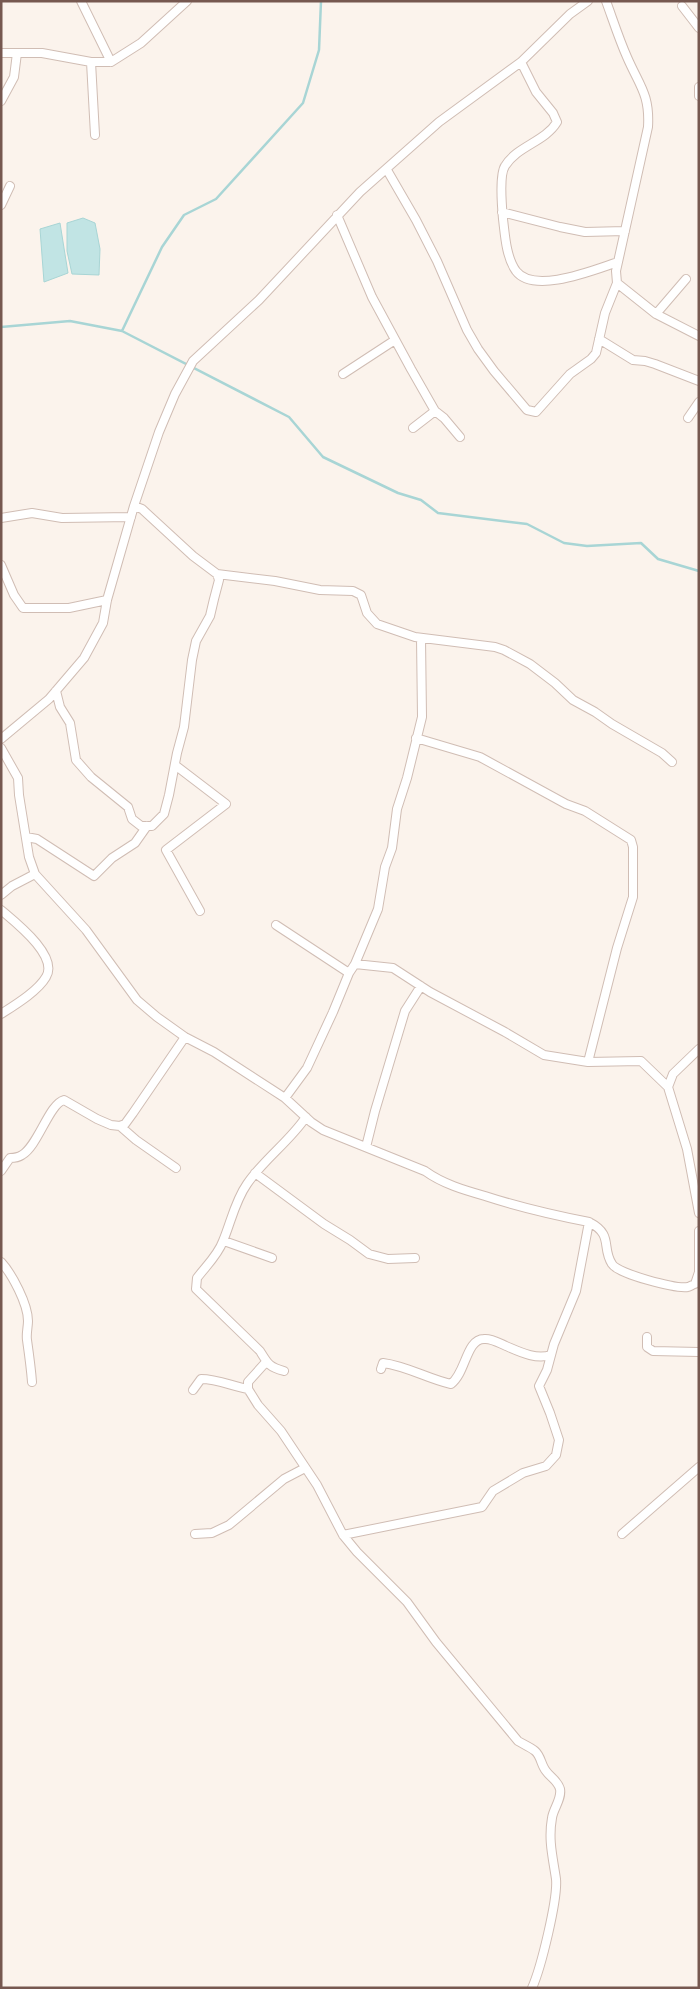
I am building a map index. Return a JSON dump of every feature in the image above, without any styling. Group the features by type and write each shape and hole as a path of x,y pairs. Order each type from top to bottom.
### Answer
{"street":[{"path":"81,1 111,62"},
{"path":"1,53 56,54 91,62 111,62 142,43 187,1"},
{"path":"1,727 4,738 49,699 84,658 103,623 107,600 134,506 159,432 175,394 193,361 259,300 360,192 439,122 521,62 570,14 588,1"},
{"path":"387,170 420,228 475,342 494,371 527,410 536,412 570,374 596,353 605,313 617,284 616,270 636,173 648,127 649,110 645,93 628,60 606,1"},
{"path":"682,6 699,28"},
{"path":"1,102 14,77 17,53"},
{"path":"91,62 95,135"},
{"path":"521,62 536,92 553,113 557,122 546,134 517,152 504,167 502,212 507,250 516,272 542,282 587,273 618,262"},
{"path":"699,87 699,96"},
{"path":"1,205 10,186"},
{"path":"502,212 586,232 625,231"},
{"path":"337,215 372,297 395,340 435,411 444,418 460,437"},
{"path":"656,314 686,279"},
{"path":"617,284 656,314 699,336"},
{"path":"599,339 634,360 650,362 699,381"},
{"path":"343,374 395,340"},
{"path":"688,418 699,402"},
{"path":"413,428 435,411"},
{"path":"134,506 142,510 193,556 217,574 275,581 320,590 352,591 361,595 367,613 378,624 415,638 495,647 504,650 530,664 573,700 662,753 672,762"},
{"path":"1,518 32,513 62,518 131,517"},
{"path":"1,565 14,595 23,608 69,608 107,600"},
{"path":"56,691 60,708 70,723 76,760 91,777 128,807 132,819 141,826 152,826 164,814 184,727 192,660 196,642 210,616 219,580 217,574"},
{"path":"284,1098 307,1068 378,909 385,867 392,848 395,816 407,778 422,717 421,638"},
{"path":"416,738 480,757 566,804 585,811 631,840 633,847 632,897 588,1062"},
{"path":"1,748 18,778 29,857 35,874 86,930 137,1000 157,1018 185,1037 214,1052 284,1098 323,1130 425,1172 435,1179 453,1186 532,1211 589,1222 602,1232 611,1263 616,1269 626,1274 677,1286 697,1286 699,1231"},
{"path":"175,765 226,804 166,850 200,911"},
{"path":"26,837 37,839 94,876 112,858 136,844 146,826"},
{"path":"1,895 12,886 35,874"},
{"path":"1,910 41,949 49,968 46,977 41,983 22,1000 1,1014"},
{"path":"276,925 349,973"},
{"path":"355,964 393,968 421,986 544,1055 588,1062 641,1061 668,1087 687,1149 699,1212"},
{"path":"366,1147 374,1111 405,1011 421,986"},
{"path":"1,1172 10,1158 22,1155 31,1147 53,1108 60,1101 70,1102 97,1119 111,1125 120,1126 125,1124 185,1037"},
{"path":"668,1087 673,1074 699,1049"},
{"path":"284,1372 266,1362 260,1351 196,1289 196,1278 218,1252 238,1200 255,1173 298,1129 306,1117"},
{"path":"120,1126 136,1140 176,1168"},
{"path":"255,1173 324,1224 369,1254 388,1259 415,1258"},
{"path":"343,1535 482,1507 493,1492 523,1473 546,1466 556,1455 559,1440 538,1386 547,1370 576,1292 589,1222"},
{"path":"224,1240 272,1258"},
{"path":"1,1262 8,1269 25,1306 28,1319 27,1338 31,1358 32,1382"},
{"path":"647,1337 647,1348 649,1349 699,1352"},
{"path":"380,1369 383,1363 394,1364 451,1384 462,1370 471,1345 475,1341 483,1339 497,1342 535,1357 551,1355"},
{"path":"266,1362 248,1382 248,1389 317,1485 343,1535 357,1552 407,1602 436,1642 518,1741 534,1750 545,1770 560,1788 552,1817 551,1854 556,1881 538,1973 532,1988"},
{"path":"193,1390 200,1379 210,1379 248,1389"},
{"path":"622,1534 699,1467"},
{"path":"195,1534 212,1533 229,1525 284,1479 305,1468"}],"water":[{"path":"83,218 95,223 100,249 99,275 72,274 67,251 67,223"},
{"path":"60,223 68,273 44,282 40,229"}],"waterway":[{"path":"122,331 162,247 184,215 216,199 303,103 319,50 321,1"},
{"path":"1,327 70,321 122,331 289,417 323,457 398,493 421,500 438,513 527,524 564,543 587,546 641,543 658,559 699,571"}]}
